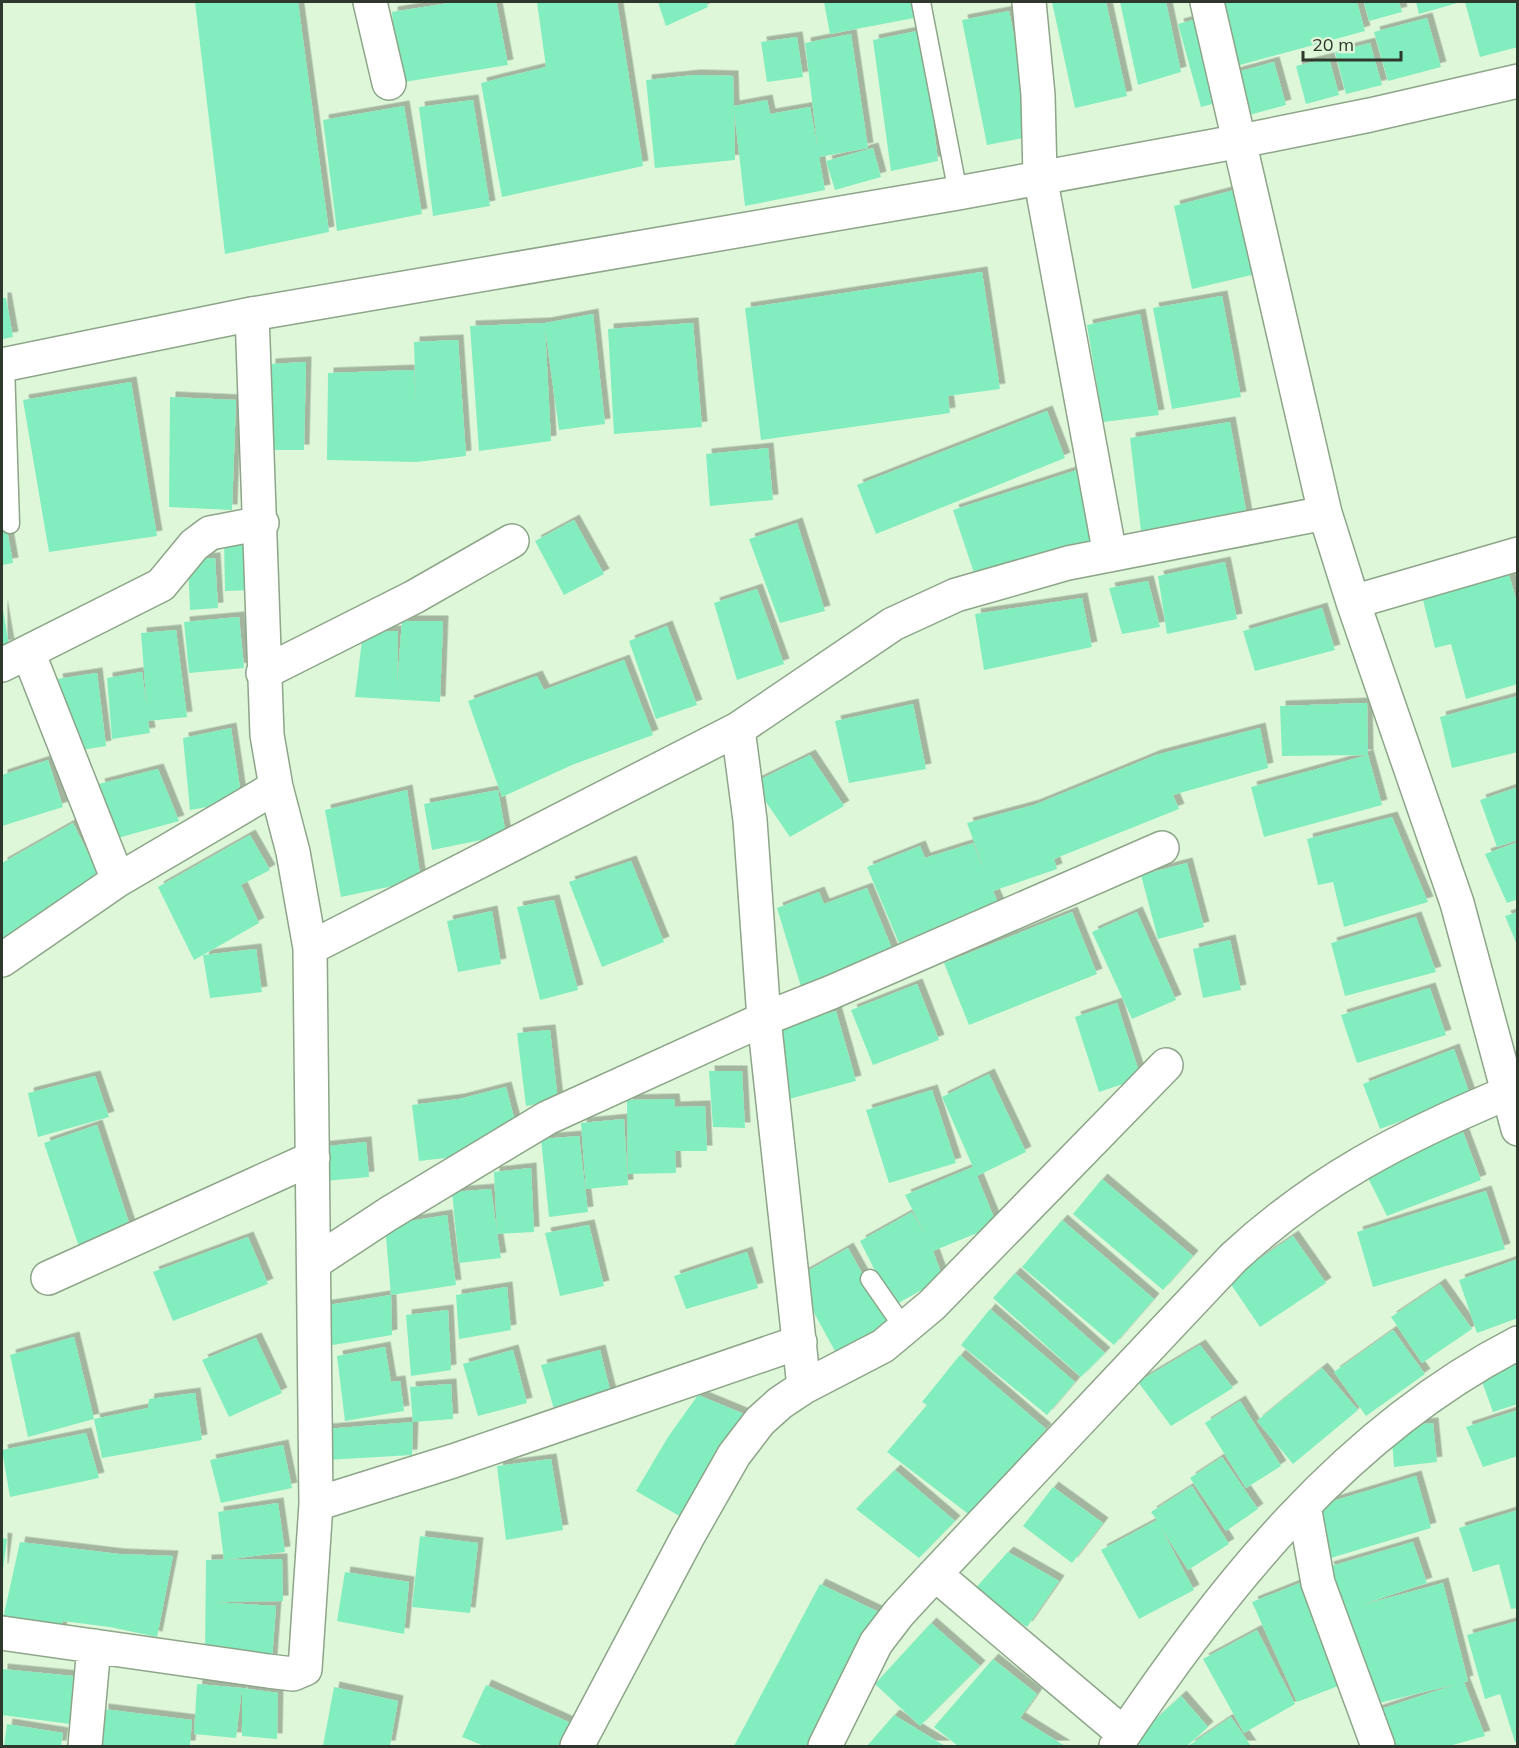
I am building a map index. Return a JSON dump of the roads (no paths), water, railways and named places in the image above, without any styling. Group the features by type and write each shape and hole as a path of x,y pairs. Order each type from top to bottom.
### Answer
{"street":[{"path":"370,2 389,83"},
{"path":"1029,2 1038,95 1040,176 1110,555"},
{"path":"825,1746 876,1643 899,1613 1233,1258 1259,1234 1320,1186 1367,1158 1431,1125 1514,1114 1457,903 1353,602 1325,513 1241,141 1207,2"},
{"path":"3,364 252,314 958,193 1040,176 1241,141 1370,115 1518,81"},
{"path":"2,1633 268,1671 300,1672 305,1667 316,1504 310,948 293,852 276,787 267,735 263,673 262,523 252,314"},
{"path":"310,948 738,729 893,624 956,595 1068,563 1325,513"},
{"path":"118,880 15,658 161,585 194,545 210,533 262,523"},
{"path":"263,673 414,597 512,541"},
{"path":"1353,602 1518,554"},
{"path":"738,729 750,820 764,1019 804,1387"},
{"path":"2,960 118,880 276,787"},
{"path":"315,1262 388,1214 547,1118 764,1019 832,992 1162,848"},
{"path":"577,1746 688,1536 734,1455 760,1420 804,1387 862,1358 932,1305 1166,1065"},
{"path":"48,1278 313,1158"},
{"path":"316,1504 464,1457 800,1342"},
{"path":"935,1574 1120,1743 1166,1673 1247,1568 1304,1506 1360,1451 1408,1411 1477,1364 1518,1343"},
{"path":"1304,1506 1318,1583 1378,1746"},
{"path":"85,1746 94,1646"}],"lane":[{"path":"921,2 958,193"},
{"path":"3,364 10,524"},
{"path":"870,1279 904,1328"}]}
